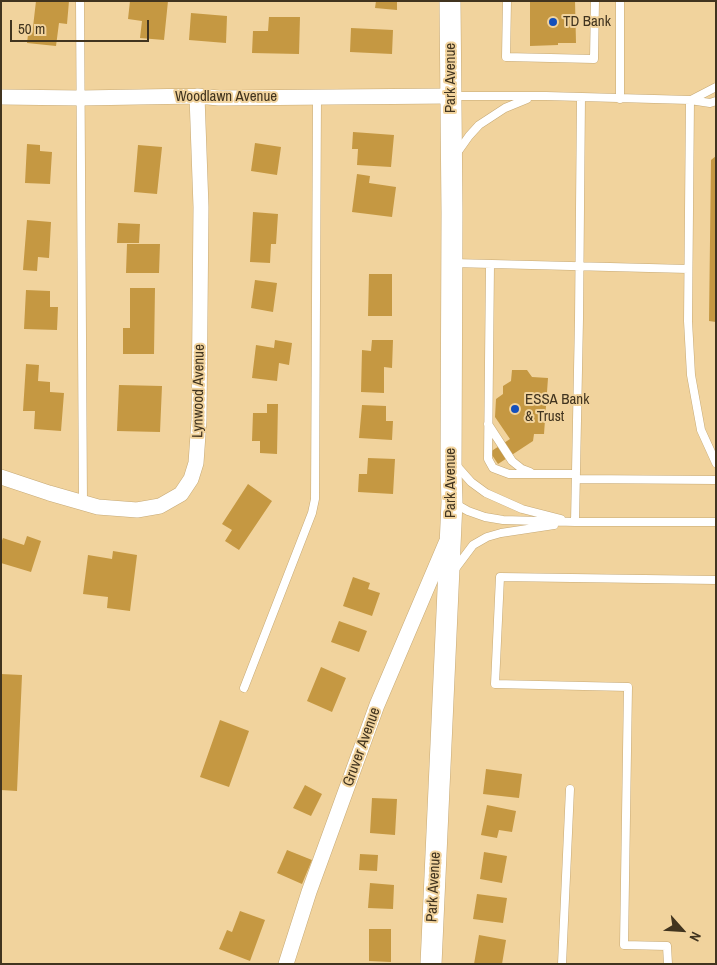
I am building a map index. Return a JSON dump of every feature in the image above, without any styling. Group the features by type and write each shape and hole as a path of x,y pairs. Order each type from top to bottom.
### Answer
{"main road":[{"name":"Park Avenue","path":"431,964 452,502 450,1"}],"street":[{"name":"Woodlawn Avenue","path":"1,97 197,96 219,98 317,98 450,96"},
{"name":"Lynwood Avenue","path":"1,477 98,507 137,510 160,506 181,494 191,480 196,463 199,420 201,208 197,96"},
{"name":"Gruver Avenue","path":"286,964 309,892 377,705 450,534"}],"lane":[{"path":"80,1 84,396 83,503"},
{"path":"507,1 506,58 594,59 595,1"},
{"path":"620,1 620,99"},
{"path":"690,100 716,87"},
{"path":"450,96 546,96 690,100 710,103 716,101"},
{"path":"451,162 469,136 485,121 519,101 546,96"},
{"path":"575,522 580,97"},
{"path":"244,688 312,513 315,499 317,98"},
{"path":"690,100 688,321 691,375 701,430 716,463"},
{"path":"452,263 688,269"},
{"path":"490,265 487,454 494,468 509,474 716,480"},
{"path":"488,424 512,461 522,469 536,474"},
{"path":"451,459 471,482 486,493 522,509 575,522"},
{"path":"452,502 468,511 485,517 503,520 716,522"},
{"path":"449,579 473,545 487,537 501,533 575,522"},
{"path":"668,964 667,946 624,945 628,687 495,684 500,578 716,580"},
{"path":"562,964 570,789"}],"building":[{"path":"36,1 69,1 67,24 59,23 56,46 27,43 29,27 33,27"},
{"path":"130,1 168,1 164,40 140,38 142,21 128,19"},
{"path":"376,1 397,1 397,10 375,8"},
{"name":"TD Bank","path":"530,1 575,1 576,43 530,46"},
{"path":"191,13 227,16 226,43 189,40"},
{"path":"269,17 300,17 299,54 252,53 253,31 268,31"},
{"path":"351,28 393,30 392,54 350,52"},
{"path":"353,132 394,135 391,167 357,165 358,149 352,149"},
{"path":"255,143 281,147 277,175 251,171"},
{"path":"27,144 40,145 40,151 52,152 50,184 25,183"},
{"path":"138,145 162,147 157,194 134,192"},
{"path":"716,156 716,322 709,321 711,160"},
{"path":"357,174 370,176 369,183 396,187 392,217 352,212"},
{"path":"253,212 278,214 276,244 271,244 270,263 250,262"},
{"path":"27,220 51,222 49,258 38,257 37,271 23,270"},
{"path":"118,223 140,224 139,243 117,243"},
{"path":"127,244 160,244 159,273 126,273"},
{"path":"369,274 392,274 392,316 368,316"},
{"path":"255,280 277,283 273,312 251,308"},
{"path":"130,288 155,288 154,354 123,354 123,328 130,328"},
{"path":"26,290 50,291 50,307 58,307 57,330 24,329"},
{"path":"275,340 292,343 289,365 279,363 277,381 252,378 256,345 274,348"},
{"path":"372,340 393,340 392,368 384,367 384,393 361,392 362,350 371,351"},
{"path":"26,364 39,365 38,381 50,382 50,392 64,393 61,431 34,429 35,411 23,411"},
{"path":"512,370 527,370 532,377 548,378 544,434 534,434 533,441 498,464 490,452 510,439 495,417 496,399 503,394 503,386 511,381"},
{"path":"119,385 162,386 160,432 117,431"},
{"path":"267,404 278,404 277,454 260,453 260,441 252,441 253,413 267,413"},
{"path":"362,405 386,406 386,421 393,421 392,440 359,438"},
{"path":"368,458 395,459 393,494 358,492 359,474 367,474"},
{"path":"248,484 272,501 239,550 225,541 232,530 222,524"},
{"path":"27,536 41,541 31,572 1,563 1,543 3,538 24,545"},
{"path":"113,551 137,555 130,611 107,608 108,597 83,594 88,555 112,559"},
{"path":"353,577 370,583 368,589 380,593 372,616 343,606"},
{"path":"339,621 367,631 359,652 331,642"},
{"path":"321,667 346,678 332,712 307,701"},
{"path":"1,674 22,675 17,791 1,790"},
{"path":"220,720 249,731 229,787 200,777"},
{"path":"486,769 522,774 519,798 483,794"},
{"path":"305,785 322,794 311,816 293,808"},
{"path":"372,798 397,799 395,835 370,833"},
{"path":"487,805 516,811 512,832 499,830 497,838 481,835"},
{"path":"287,850 312,860 302,884 277,873"},
{"path":"484,852 507,856 502,883 480,879"},
{"path":"360,854 378,855 377,871 359,870"},
{"path":"370,883 394,885 393,909 368,908"},
{"path":"477,894 507,898 503,923 473,919"},
{"path":"240,911 265,920 250,961 219,949 227,930 232,932"},
{"path":"369,929 391,929 391,962 369,961"},
{"path":"479,935 506,940 502,964 474,964"}],"place":[{"name":"TD Bank","path":"553,22"},
{"name":"ESSA Bank & Trust","path":"515,409"}]}
